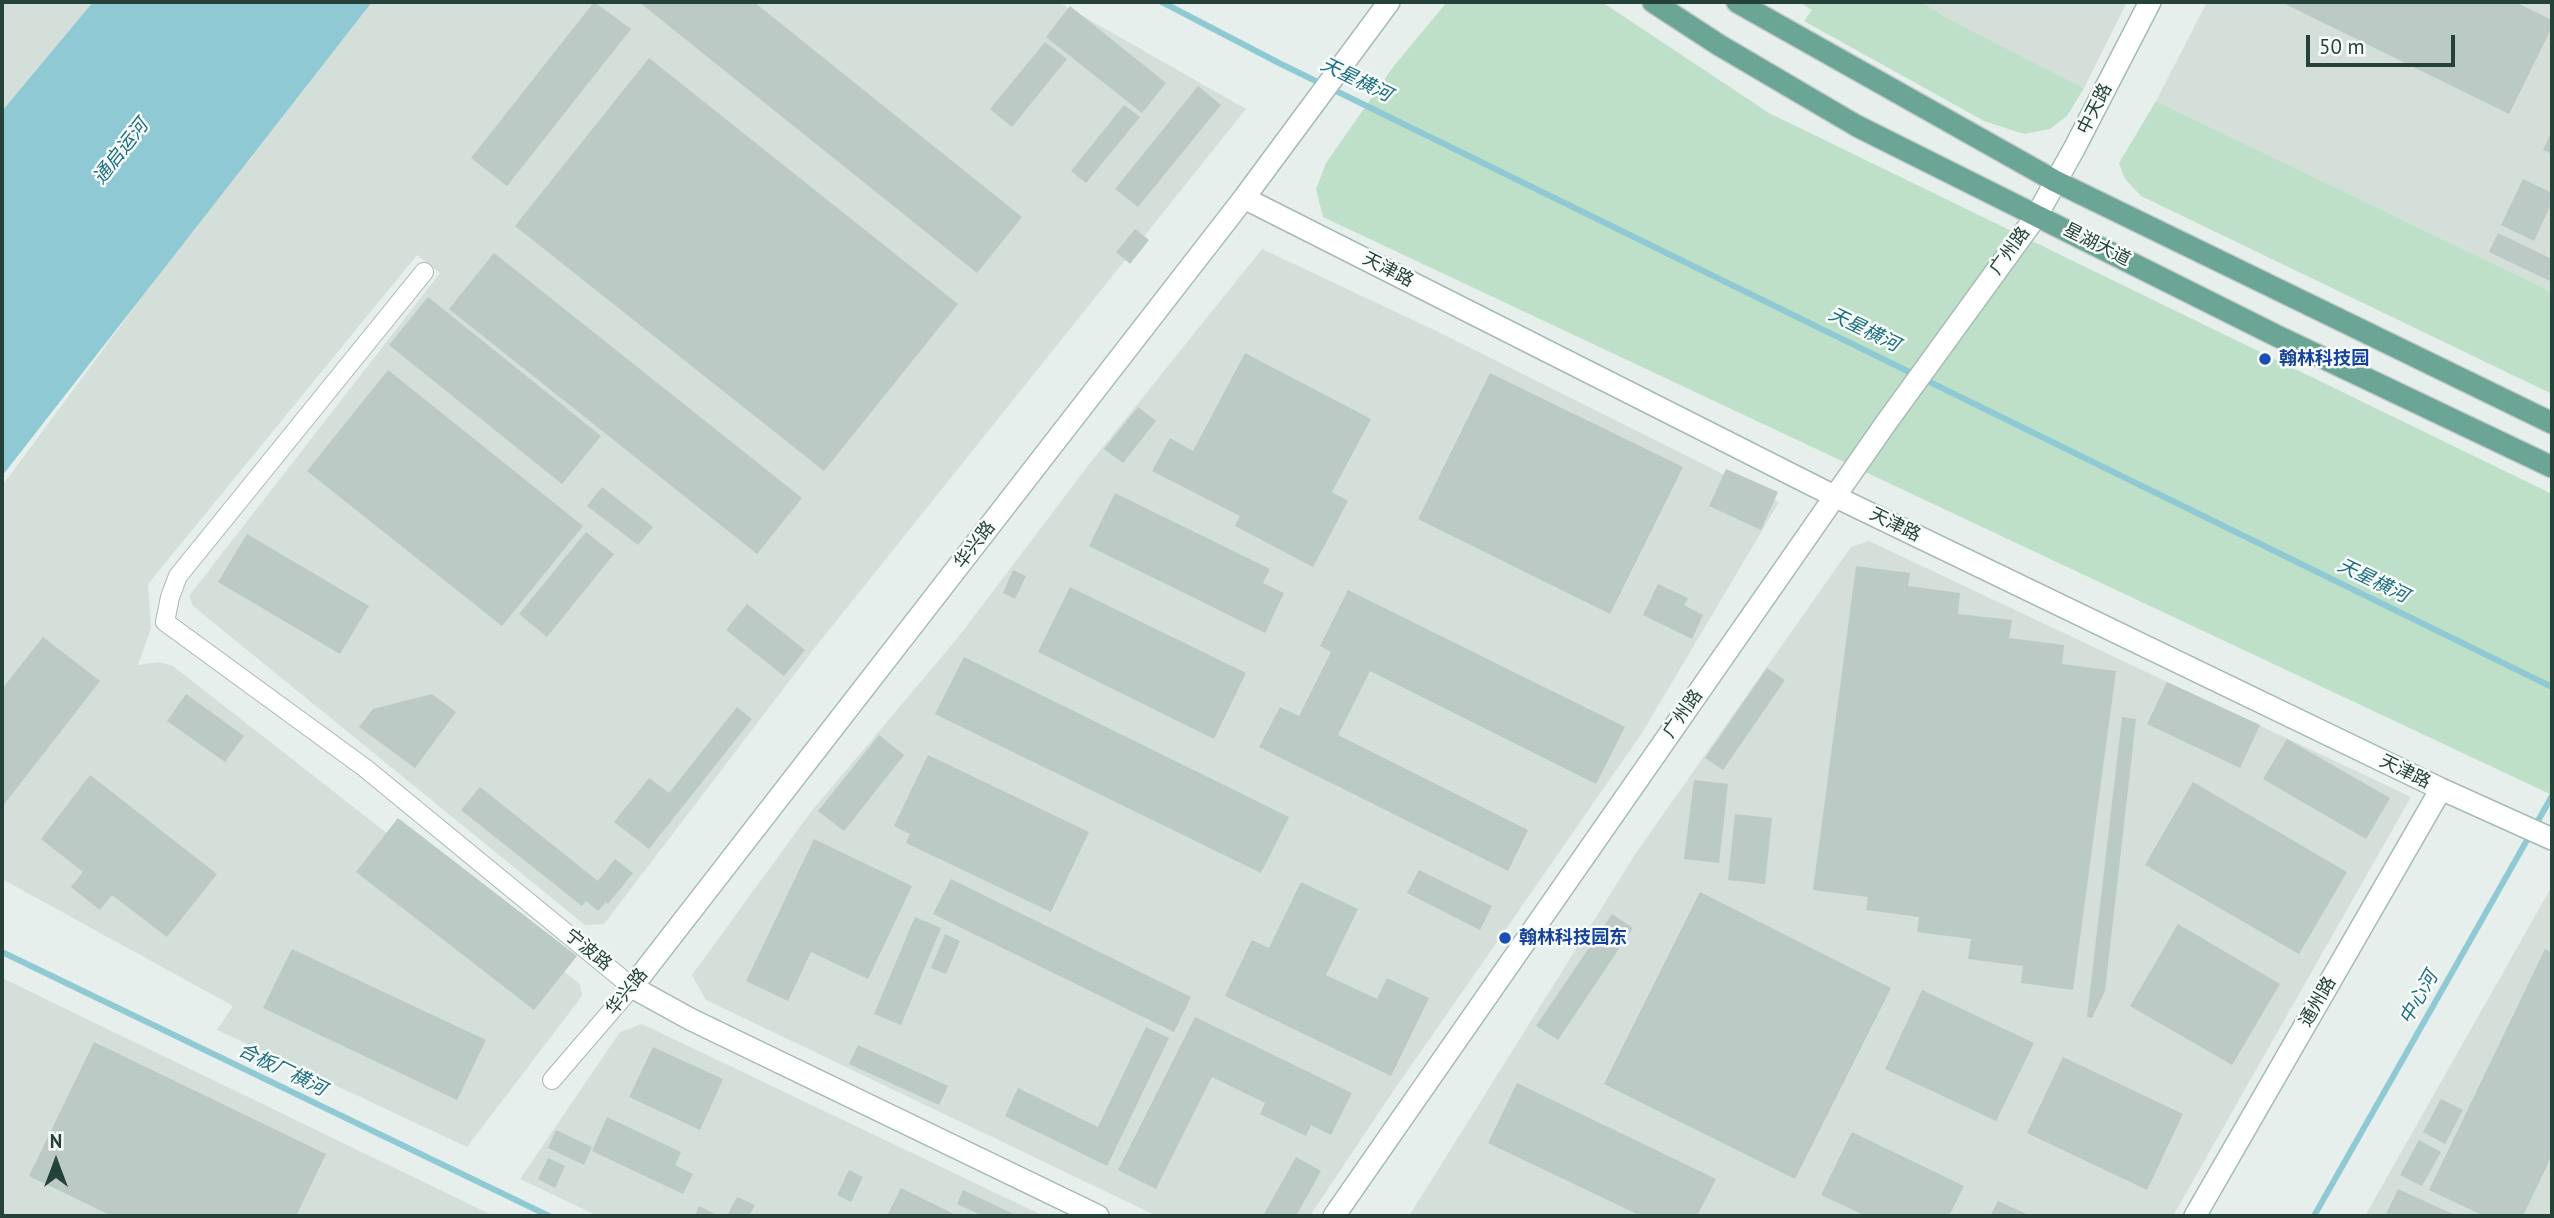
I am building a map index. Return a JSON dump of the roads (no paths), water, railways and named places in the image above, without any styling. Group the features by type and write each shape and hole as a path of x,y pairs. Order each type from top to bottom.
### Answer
{"main road":[{"name":"星湖大道","path":"1653,2 1719,45 1857,126 2275,334 2552,467"},
{"path":"1737,2 2054,181 2552,424"}],"street":[{"name":"华兴路","path":"552,1080 632,987 1244,198 1388,2"},
{"name":"中天路","path":"2037,215 2150,2"},
{"name":"天津路","path":"1244,198 1836,497 2441,789 2552,839"},
{"name":"广州路","path":"1334,1216 1886,423 2037,215"},
{"name":"宁波路","path":"424,272 178,576 170,597 166,622 365,768 632,987 690,1019 1098,1216"},
{"name":"通州路","path":"2195,1216 2441,789"}],"water":[{"name":"通启运河","path":"93,2 372,2 2,476 2,111"}],"waterway":[{"name":"天星横河","path":"1162,2 1279,63 2552,687"},
{"name":"中心河","path":"2314,1216 2552,796"},
{"name":"合板厂横河","path":"2,952 549,1216"}],"place":[{"name":"翰林科技园","path":"2265,359"},
{"name":"翰林科技园东","path":"1505,938"}]}
